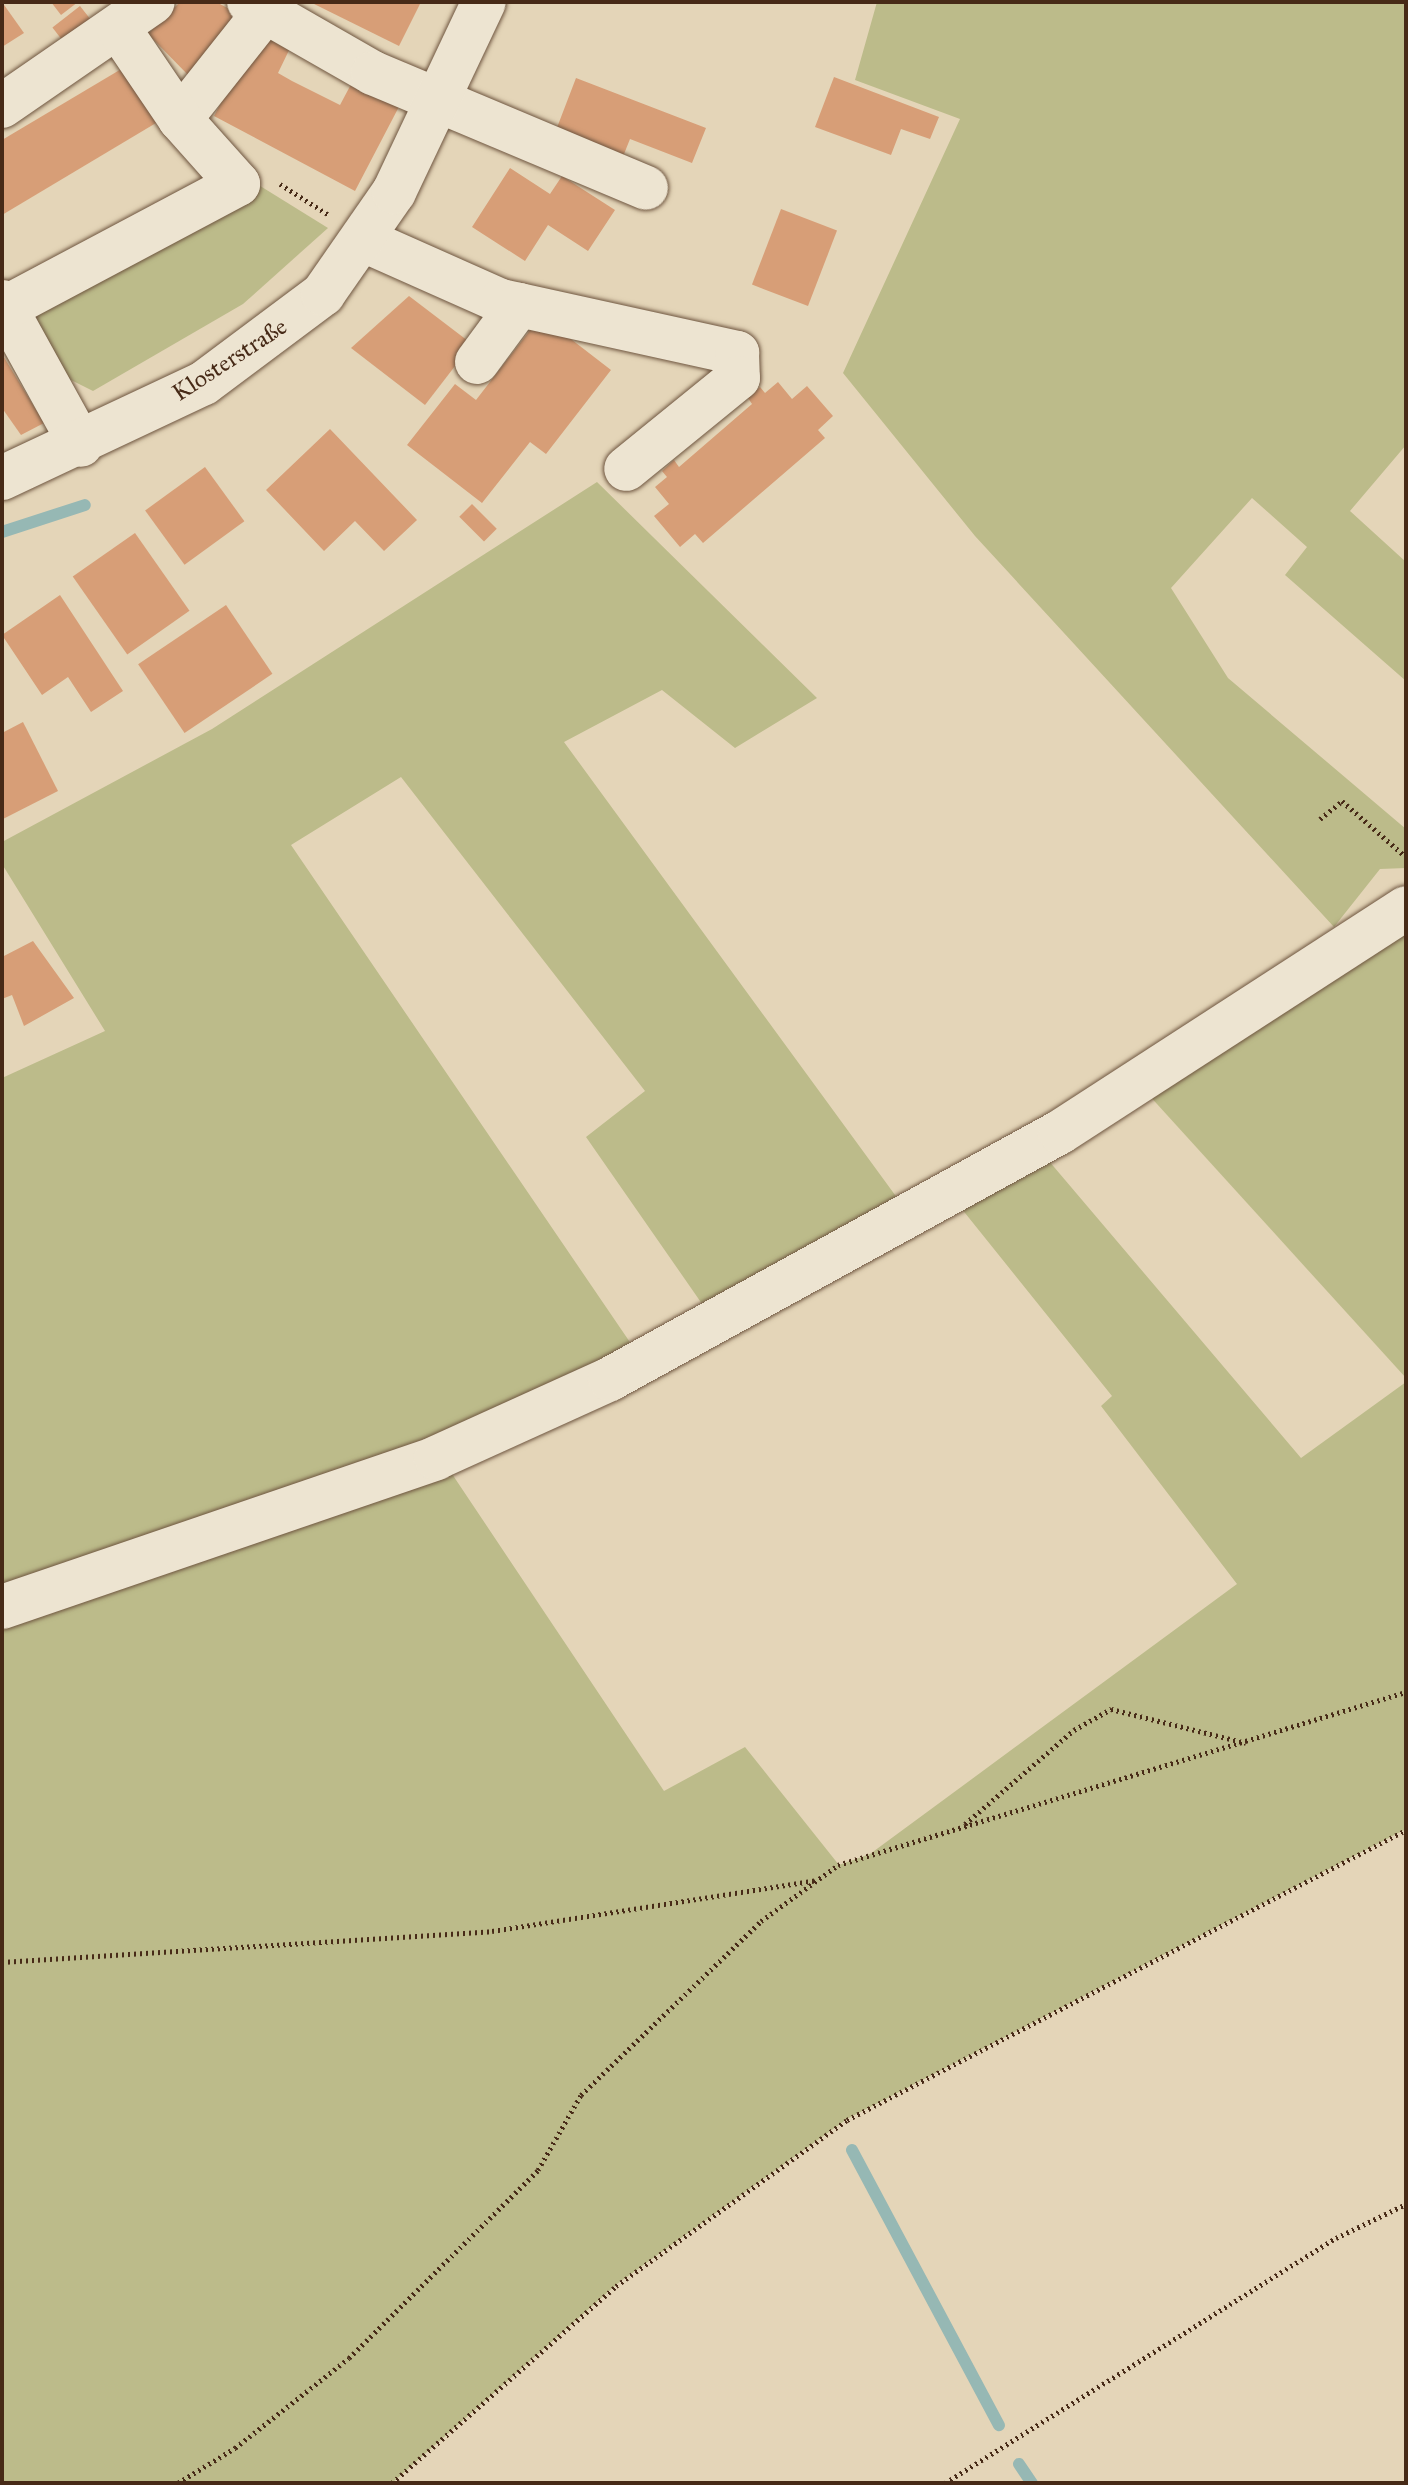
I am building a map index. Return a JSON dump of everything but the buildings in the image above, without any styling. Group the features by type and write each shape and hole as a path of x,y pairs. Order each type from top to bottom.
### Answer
{"street":[{"path":"2,106 119,29 153,2"},
{"name":"Klosterstraße","path":"2,478 81,445 269,341 323,294 366,241 440,102 484,2"},
{"path":"180,119 256,7 440,102 646,188"},
{"path":"81,445 4,305 238,184 180,119 119,29"},
{"path":"366,241 433,275 519,305 737,353 738,378 626,469"},
{"path":"477,362 519,305"},
{"path":"2,1607 436,1458 610,1379 1060,1132 1406,908"}],"path":[{"path":"1320,819 1342,801 1406,857"},
{"path":"178,2483 235,2448 349,2358 538,2170 581,2095 761,1921 838,1865 1247,1744 1406,1692"},
{"path":"964,1826 1074,1730 1111,1709 1247,1744"},
{"path":"392,2483 616,2286 847,2120 1406,1830"},
{"path":"2,1962 492,1931 817,1880"},
{"path":"945,2483 1336,2238 1406,2204"}],"shaded area":[{"path":"877,2 1406,2 1406,445 1350,511 1406,562 1406,681 1285,575 1307,547 1252,498 1171,588 1228,678 1406,829 1406,868 1380,869 1334,927 975,536 843,373 960,119 855,80"},
{"path":"257,184 328,228 243,304 93,391 63,376 23,310"},
{"path":"597,482 817,698 735,748 662,690 564,742 906,1210 707,1311 586,1137 645,1091 401,777 291,845 638,1354 434,1447 664,1791 745,1747 839,1865 870,1854 1237,1584 1101,1406 1112,1396 957,1203 1043,1154 1301,1458 1406,1382 1406,1829 847,2119 617,2284 392,2483 2,2483 2,1078 105,1031 2,864 2,842 212,729"},
{"path":"1406,922 1406,1378 1147,1093"}],"waterway":[{"path":"2,532 85,505"},
{"path":"852,2150 999,2425"},
{"path":"1019,2464 1032,2483"}]}
